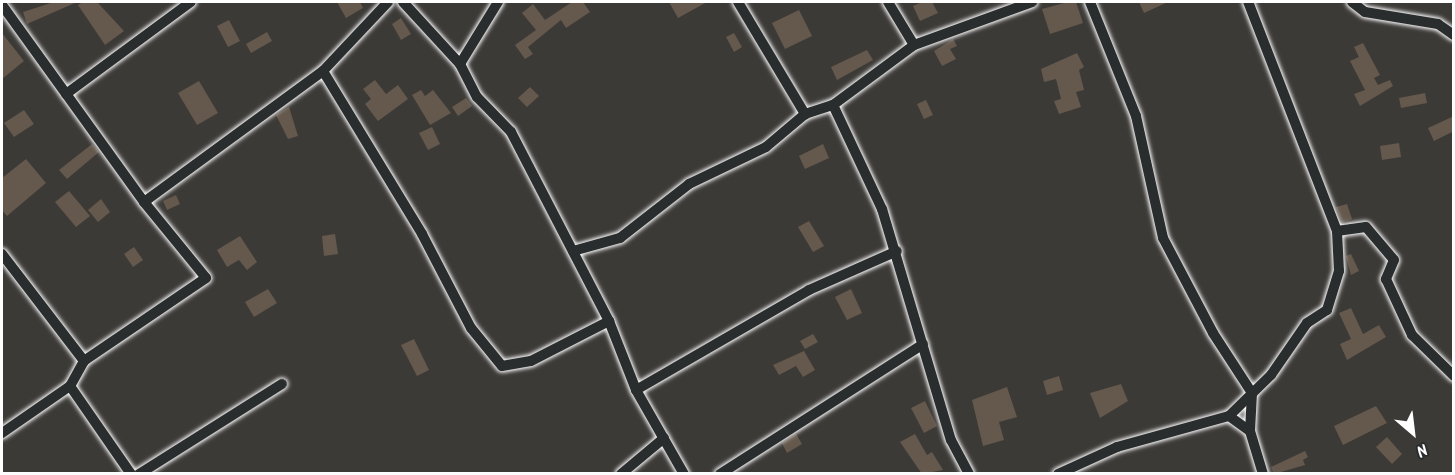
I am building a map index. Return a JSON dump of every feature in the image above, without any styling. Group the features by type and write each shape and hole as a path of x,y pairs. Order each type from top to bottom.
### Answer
{"street":[{"path":"66,94 191,2"},
{"path":"144,202 323,71 388,2"},
{"path":"403,2 460,64 477,97 511,132 609,321 636,390 684,474"},
{"path":"460,64 498,2"},
{"path":"738,2 806,114"},
{"path":"888,2 914,45"},
{"path":"573,251 620,238 689,184 766,147 806,114 833,105 914,45 1032,2"},
{"path":"1090,2 1136,116 1163,238 1213,333 1252,393 1250,431 1263,474"},
{"path":"1058,474 1117,447 1229,416 1271,375 1307,323 1327,310 1340,271 1337,231 1248,2"},
{"path":"1352,2 1365,12 1438,24 1454,35"},
{"path":"2,6 144,202 206,278 84,361 70,386 2,433"},
{"path":"323,71 416,224 471,328 502,366 531,361 609,321"},
{"path":"833,105 882,209 897,251 951,440 969,474"},
{"path":"1337,231 1366,227 1394,260 1386,279 1412,335 1454,376"},
{"path":"636,390 809,290 897,251"},
{"path":"2,254 84,361"},
{"path":"720,474 923,344"},
{"path":"139,474 282,384"},
{"path":"70,386 131,474"},
{"path":"1229,416 1250,431"},
{"path":"621,474 664,438"}],"building":[{"path":"54,2 77,2 27,24 23,12"},
{"path":"83,2 97,2 124,31 105,45 78,5"},
{"path":"337,2 360,2 363,8 346,18"},
{"path":"572,2 583,2 590,12 566,28 561,20 528,47 533,54 525,59 515,45 536,30 522,13 533,4 545,20"},
{"path":"669,2 707,2 678,18"},
{"path":"922,2 932,2 938,13 920,21 913,6"},
{"path":"1076,2 1083,23 1050,34 1042,9"},
{"path":"1139,2 1168,2 1144,13"},
{"path":"799,10 812,36 785,49 772,23"},
{"path":"401,18 411,34 401,40 392,24"},
{"path":"229,20 240,41 228,47 217,26"},
{"path":"267,32 272,41 251,53 246,44"},
{"path":"2,33 24,61 2,79"},
{"path":"734,33 742,47 734,52 726,37"},
{"path":"953,39 957,46 950,49 956,59 942,66 934,51"},
{"path":"1363,43 1380,75 1374,78 1378,85 1390,80 1393,86 1360,106 1354,94 1365,90 1350,61 1359,57 1354,47"},
{"path":"867,50 873,60 837,80 831,67"},
{"path":"1077,53 1084,67 1079,70 1084,90 1076,92 1081,107 1059,114 1054,101 1061,99 1056,79 1044,82 1041,69"},
{"path":"375,80 386,94 398,85 408,99 378,121 365,104 371,99 363,89"},
{"path":"199,81 218,113 197,125 178,93"},
{"path":"530,87 539,96 527,107 518,98"},
{"path":"421,90 425,96 433,90 451,113 430,125 412,95"},
{"path":"1425,93 1427,103 1401,108 1399,98"},
{"path":"466,98 472,106 458,116 452,107"},
{"path":"926,100 933,115 924,119 917,104"},
{"path":"289,107 298,136 288,139 276,115"},
{"path":"24,110 34,124 14,137 4,123"},
{"path":"1454,116 1454,131 1434,141 1428,128"},
{"path":"432,127 440,144 428,150 419,133"},
{"path":"1399,143 1401,157 1382,160 1380,146"},
{"path":"92,144 99,152 67,179 59,170"},
{"path":"823,144 829,158 805,169 799,156"},
{"path":"26,159 46,183 7,216 2,210 2,178"},
{"path":"69,191 90,216 76,227 55,202"},
{"path":"176,195 180,204 167,210 163,201"},
{"path":"101,199 110,212 98,222 88,210"},
{"path":"1347,204 1352,219 1342,222 1336,207"},
{"path":"809,221 824,246 813,252 798,227"},
{"path":"335,234 338,254 324,256 322,236"},
{"path":"240,236 257,262 247,270 239,260 227,267 217,250"},
{"path":"134,247 143,260 133,267 124,254"},
{"path":"1351,254 1359,271 1351,275 1346,256"},
{"path":"268,289 277,303 254,317 245,302"},
{"path":"851,289 862,313 847,320 835,297"},
{"path":"1351,308 1363,334 1379,325 1386,337 1347,360 1340,344 1351,339 1339,313"},
{"path":"813,334 818,342 805,349 800,341"},
{"path":"414,339 429,370 417,376 401,345"},
{"path":"804,351 815,370 803,377 796,366 779,375 773,365"},
{"path":"1059,376 1063,390 1047,395 1043,381"},
{"path":"1121,384 1128,401 1100,418 1090,393"},
{"path":"1007,387 1017,417 999,422 1004,440 983,446 972,400"},
{"path":"925,401 937,426 924,433 911,408"},
{"path":"1376,406 1387,423 1343,445 1334,426"},
{"path":"796,434 802,444 787,453 782,443"},
{"path":"915,434 927,455 932,452 943,470 922,474 900,442"},
{"path":"1387,437 1402,454 1392,464 1376,447"},
{"path":"1305,451 1308,457 1303,460 1305,465 1274,474 1271,467"}]}
